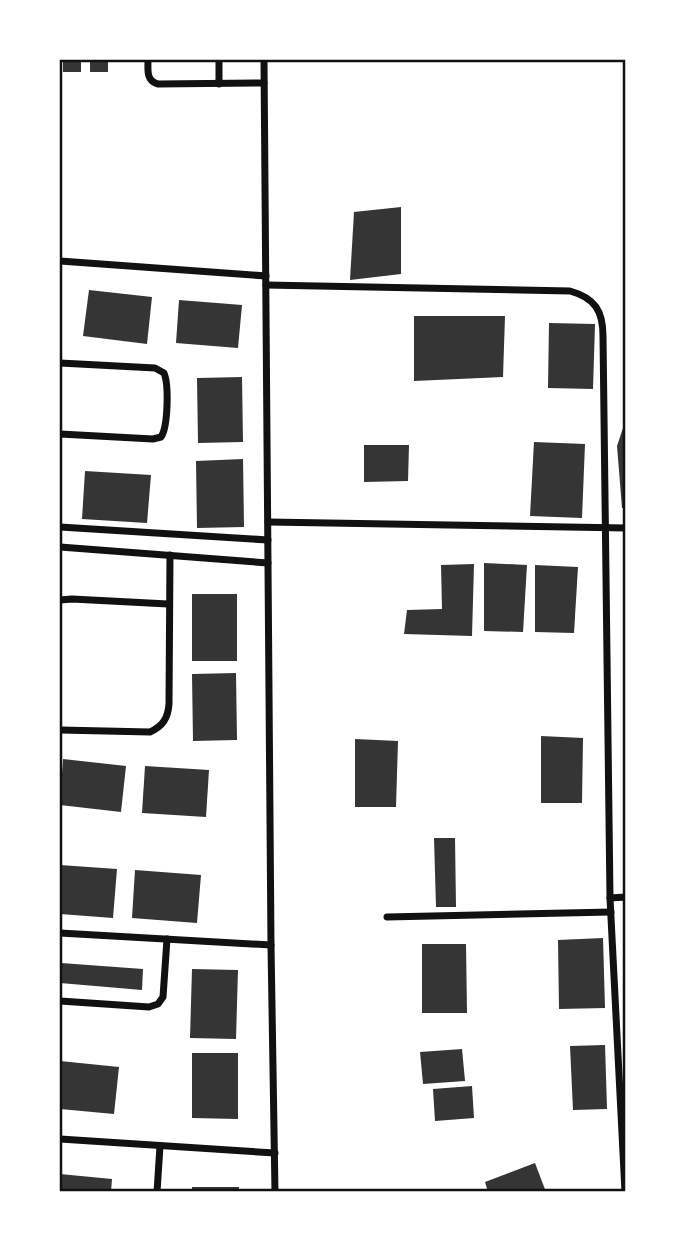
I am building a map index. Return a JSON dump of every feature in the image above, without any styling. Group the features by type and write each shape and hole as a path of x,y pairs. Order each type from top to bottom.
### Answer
{"street":[{"path":"148,60 148,76 154,83 264,83"},
{"path":"219,60 219,83"},
{"path":"264,60 275,1192"},
{"path":"60,261 266,276"},
{"path":"266,285 570,292 582,295 600,312 603,324 610,898 625,1192"},
{"path":"60,363 155,368 164,373 167,383 165,430 161,437 153,439 60,434"},
{"path":"268,522 625,528"},
{"path":"60,527 268,540"},
{"path":"60,547 268,562"},
{"path":"60,730 150,732 165,722 169,704 170,555"},
{"path":"60,600 72,598 168,604"},
{"path":"610,898 625,897"},
{"path":"387,917 611,912"},
{"path":"60,933 271,945"},
{"path":"60,1001 149,1007 158,1004 163,997 167,939"},
{"path":"60,1139 275,1153"},
{"path":"157,1192 160,1146"}],"building":[{"path":"63,60 81,60 81,72 63,72"},
{"path":"90,60 108,60 108,72 90,72"},
{"path":"401,207 401,274 350,280 354,212"},
{"path":"89,290 152,297 147,344 83,336"},
{"path":"179,300 242,305 238,348 176,343"},
{"path":"414,316 505,316 503,377 414,381"},
{"path":"549,323 595,324 593,389 548,388"},
{"path":"242,377 243,442 198,443 197,378"},
{"path":"625,422 626,508 622,508 617,446"},
{"path":"534,442 585,444 582,518 530,516"},
{"path":"364,445 409,445 408,481 364,482"},
{"path":"243,459 244,527 197,528 196,461"},
{"path":"85,471 151,475 147,523 82,519"},
{"path":"484,563 527,565 523,632 484,631"},
{"path":"474,564 472,636 404,634 407,610 442,609 441,565"},
{"path":"535,565 578,567 574,633 535,632"},
{"path":"192,594 237,594 237,661 192,661"},
{"path":"236,673 237,740 193,741 192,674"},
{"path":"541,736 583,738 582,803 541,803"},
{"path":"355,739 398,741 396,807 355,807"},
{"path":"63,759 126,766 121,812 60,805"},
{"path":"145,766 209,770 206,817 142,813"},
{"path":"434,838 455,838 456,907 436,907"},
{"path":"60,865 117,869 113,918 60,914"},
{"path":"135,870 201,875 197,923 132,918"},
{"path":"603,938 605,1008 559,1009 558,940"},
{"path":"422,944 466,944 467,1013 422,1013"},
{"path":"61,963 143,969 142,990 60,983"},
{"path":"192,969 238,970 236,1039 190,1038"},
{"path":"605,1045 607,1109 573,1110 570,1046"},
{"path":"462,1049 465,1081 423,1084 420,1052"},
{"path":"192,1053 238,1053 238,1119 192,1118"},
{"path":"60,1061 119,1067 114,1114 60,1109"},
{"path":"472,1086 474,1118 435,1121 433,1089"},
{"path":"535,1163 546,1192 488,1192 485,1182"},
{"path":"60,1174 112,1179 111,1192 60,1192"},
{"path":"192,1187 239,1187 239,1192 192,1192"}]}
